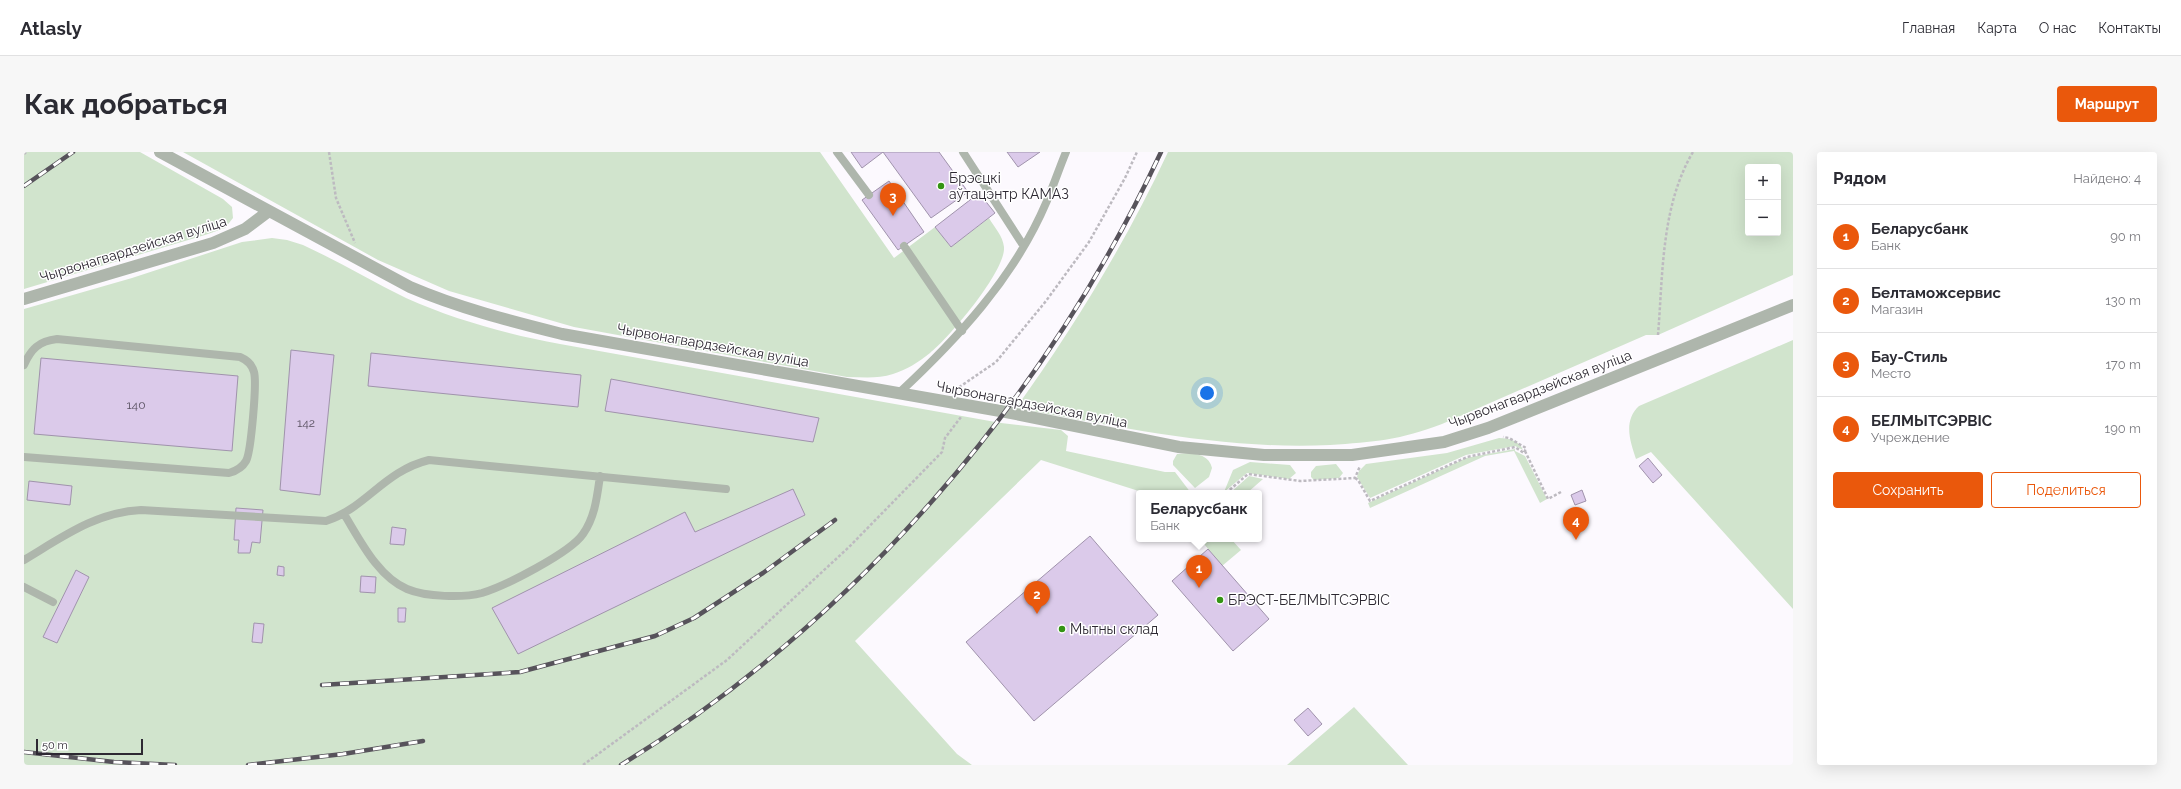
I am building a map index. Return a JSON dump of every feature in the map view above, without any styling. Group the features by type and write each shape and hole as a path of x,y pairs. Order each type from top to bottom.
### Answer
{"street":[{"name":"Чырвонагвардзейская вуліца","path":"160,152 364,264 410,287 451,304 532,327 562,334 899,393 1132,438 1222,452 1307,456 1352,455 1399,450 1444,442 1495,426 1793,305"},
{"name":"Чырвонагвардзейская вуліца","path":"24,299 213,242 245,229 269,211"}],"lane":[{"path":"837,152 869,195"},
{"path":"963,152 1024,245"},
{"path":"899,393 962,331 982,307 1024,245 1046,204 1066,152"},
{"path":"904,246 962,331"},
{"path":"24,364 36,345 47,340 57,339 240,357 247,360 252,365 255,380 248,454 242,467 236,471 229,473 24,457"},
{"path":"24,560 91,521 122,511 141,510 315,522 326,521 344,514 399,471 413,464 429,460 726,489"},
{"path":"344,514 380,568 406,589 419,593 466,595 482,593 558,556 572,546 583,535 592,519 600,476"},
{"path":"24,587 53,602"}],"path":[{"path":"329,152 336,198 364,264"},
{"path":"940,401 996,362 1046,301 1089,242 1125,178 1137,152"},
{"path":"1658,335 1664,254 1673,195 1693,152"},
{"path":"583,765 727,660 849,547 942,452 945,438 969,406"},
{"path":"1496,438 1509,438 1526,448 1525,451 1548,499 1561,492"},
{"path":"1229,490 1248,474 1300,481 1355,478 1358,480 1370,501 1467,457 1515,447 1524,453 1525,451"},
{"path":"1355,478 1358,469 1362,465"}],"green space":[{"path":"24,152 140,152 223,199 232,207 233,218 225,228 205,235 24,289"},
{"path":"183,152 820,152 894,258 935,227 951,247 989,218 1000,235 1004,247 1002,258 996,272 975,303 950,333 930,353 903,370 887,376 847,377 574,327 449,291 378,260"},
{"path":"1168,152 1793,152 1793,275 1658,335 1646,335 1442,424 1413,434 1360,443 1290,446 1250,444 1172,436 1016,408 1079,315 1135,219"},
{"path":"272,238 287,240 303,245 406,298 425,306 462,320 520,336 1001,423 1061,430 1068,436 1066,451 1165,472 1175,472 1189,490 1136,490 1041,460 855,641 957,754 972,765 24,765 24,309 132,278 242,242"},
{"path":"1793,340 1793,609 1651,452 1636,459 1630,438 1629,425 1634,412 1639,406"},
{"path":"1499,438 1517,442 1523,450 1515,446 1466,455 1370,498 1357,477 1359,471 1366,464 1447,453"},
{"path":"1515,449 1515,451 1525,456 1547,499 1540,503 1514,451 1485,456 1370,508 1368,503 1466,458"},
{"path":"1188,453 1203,456 1210,463 1212,468 1209,477 1195,488 1173,465 1173,461 1177,454"},
{"path":"1250,462 1290,465 1296,473 1289,479 1247,473 1225,490 1233,470"},
{"path":"1336,464 1343,473 1339,478 1314,480 1311,477 1311,472 1316,466"},
{"path":"1249,476 1263,479 1250,490 1233,490"},
{"path":"1202,542 1234,542 1241,550 1222,566"},
{"path":"1354,707 1408,765 1287,765"}],"building":[{"path":"851,152 883,152 862,168"},
{"path":"883,152 939,152 968,192 931,218"},
{"path":"1007,152 1040,152 1018,167"},
{"path":"889,181 924,232 898,250 862,200"},
{"path":"979,193 995,213 951,247 935,227"},
{"path":"291,350 334,355 320,495 280,490"},
{"path":"371,353 581,375 578,407 368,386"},
{"path":"41,358 238,376 232,451 34,434"},
{"path":"611,379 819,418 813,442 605,411"},
{"path":"1648,458 1662,475 1653,483 1639,466"},
{"path":"29,481 72,486 70,505 27,500"},
{"path":"793,489 805,515 518,654 492,608 685,512 695,532"},
{"path":"1582,490 1586,501 1575,505 1571,495"},
{"path":"236,508 263,510 260,543 252,542 250,553 238,553 239,540 234,540"},
{"path":"392,527 406,529 404,545 390,544"},
{"name":"Мытны склад","path":"1090,536 1158,615 1034,721 966,642"},
{"name":"БРЭСТ-БЕЛМЫТСЭРВІС","path":"1208,549 1269,619 1233,651 1172,581"},
{"path":"278,566 284,567 284,576 277,575"},
{"path":"76,570 89,577 57,643 43,637"},
{"path":"361,576 376,577 375,593 360,592"},
{"path":"398,608 406,608 405,622 398,622"},
{"path":"254,623 264,624 262,643 252,642"},
{"path":"1308,708 1322,724 1308,736 1294,720"}],"railway":[{"path":"24,186 73,152"},
{"path":"621,765 707,707 788,643 864,573 935,498 1001,417 1061,332 1114,244 1161,152"},
{"path":"322,685 520,672 655,636 694,618 763,573 835,520"},
{"path":"248,765 343,754 423,741"},
{"path":"24,752 114,762 175,765"}],"place":[{"name":"Брэсцкі аўтацэнтр КАМАЗ","path":"941,186"},
{"name":"Бау-Стиль","path":"893,216"},
{"name":"БЕЛМЫТСЭРВІС","path":"1576,540"},
{"name":"Беларусбанк","path":"1199,588"},
{"name":"БРЭСТ-БЕЛМЫТСЭРВІС","path":"1220,600"},
{"name":"Белтаможсервис","path":"1037,614"},
{"name":"Мытны склад","path":"1062,629"}]}
